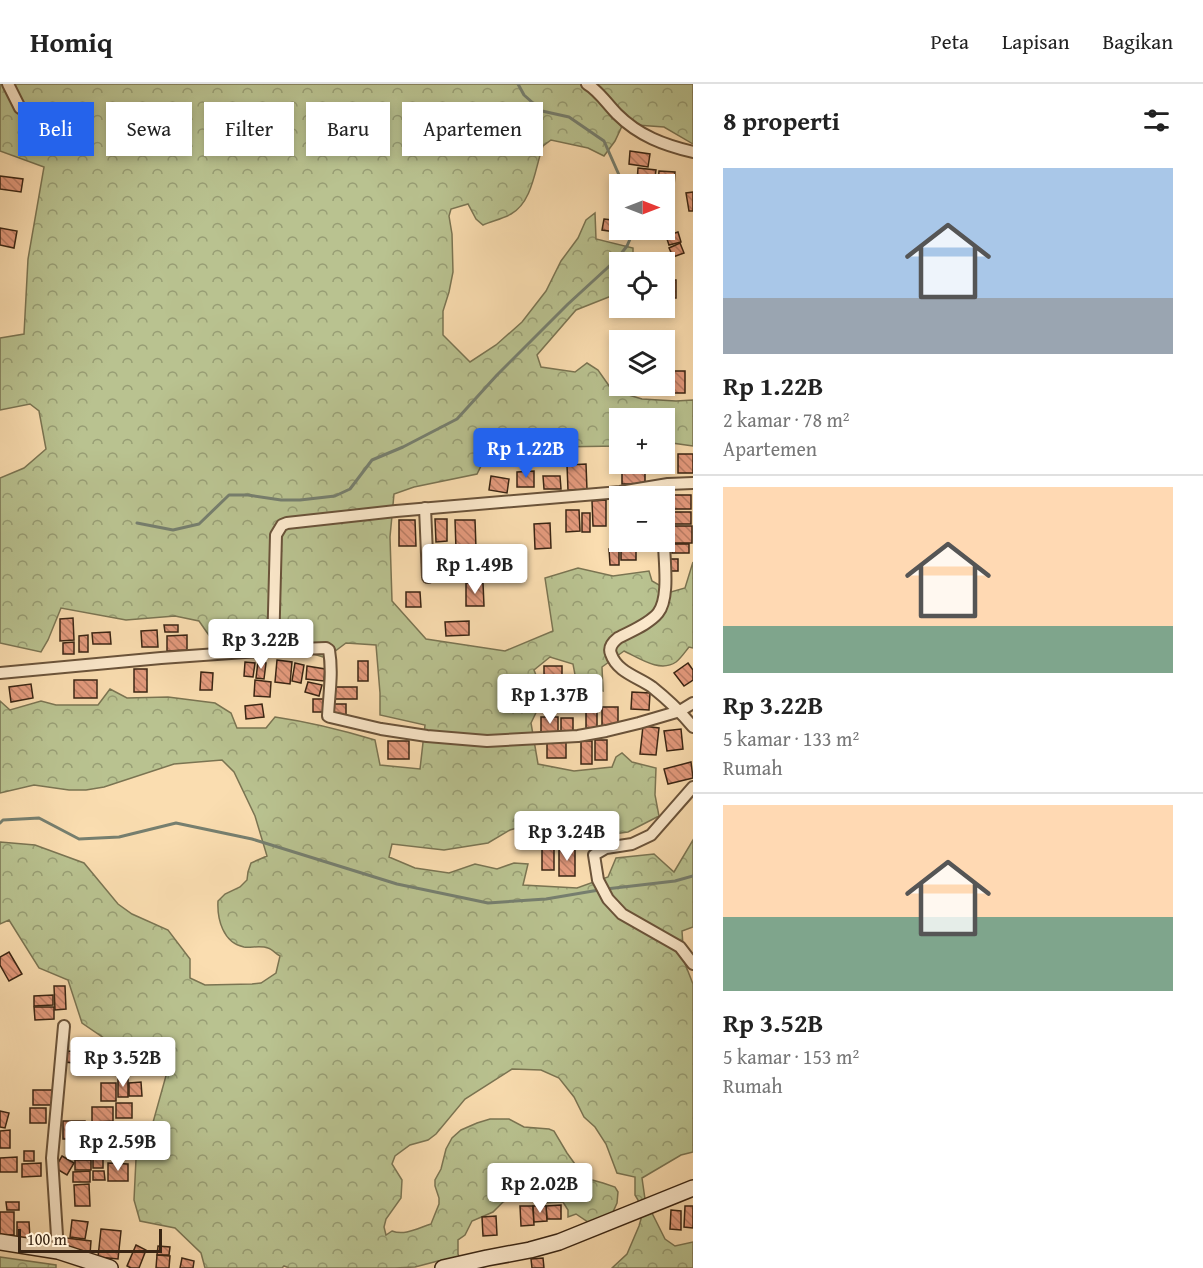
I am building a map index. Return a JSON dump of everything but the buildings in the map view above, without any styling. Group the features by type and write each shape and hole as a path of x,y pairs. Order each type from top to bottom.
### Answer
{"street":[{"path":"8,84 18,104"},
{"path":"587,84 593,87 618,115 636,130 664,144 693,152"},
{"path":"675,487 693,483"},
{"path":"273,650 276,535 282,525 425,508 609,493"},
{"path":"425,508 428,577"},
{"path":"664,552 663,606 651,620 613,642 610,649 616,662 626,672 650,686 680,711 693,727"},
{"path":"0,673 273,650 326,648 329,651 332,677 328,716 333,719 428,736 487,741 578,736 639,723 680,711 693,703"},
{"path":"693,787 651,835 632,844 606,848 594,855 598,880 608,899 622,914 680,947 693,964"},
{"path":"58,1251 52,1158 64,1026"},
{"path":"443,1268 560,1242 693,1188"},
{"path":"0,1242 58,1251 110,1268"}],"green space":[{"path":"0,84 693,84 693,144 664,127 623,124 615,141 604,156 588,148 551,140 543,146 543,102 402,102 402,156 540,156 529,193 511,214 483,225 476,219 468,204 451,209 449,216 453,272 443,311 443,335 470,362 496,345 522,322 546,291 561,261 578,238 586,220 595,213 596,239 633,248 633,252 609,252 609,297 576,310 537,355 541,367 575,372 587,363 598,370 609,386 609,396 676,401 693,400 693,446 675,443 675,408 609,408 609,446 554,447 530,442 490,448 477,474 414,487 394,494 390,537 392,601 426,639 505,651 553,631 545,578 578,568 613,576 649,571 652,581 671,592 685,588 693,562 693,648 689,647 676,662 663,666 624,651 602,667 603,691 576,680 573,664 550,657 534,670 544,696 531,723 538,764 574,771 612,767 616,757 622,753 632,762 656,768 655,795 659,816 628,832 577,839 549,839 548,826 538,822 510,830 488,843 444,850 392,844 389,857 415,868 449,873 475,864 497,869 514,863 528,864 523,885 577,888 608,877 616,858 654,854 674,872 693,840 693,927 682,931 684,961 693,984 693,1152 681,1155 642,1178 645,1199 665,1239 675,1246 693,1242 693,1268 612,1268 627,1254 641,1219 635,1195 635,1177 617,1173 606,1144 595,1127 584,1117 574,1097 559,1078 541,1070 512,1069 465,1099 436,1134 428,1140 410,1145 395,1156 392,1164 402,1180 401,1198 386,1219 384,1227 386,1235 392,1231 407,1232 431,1224 439,1204 435,1180 452,1138 461,1130 490,1119 509,1119 524,1127 554,1131 585,1178 615,1187 618,1192 617,1203 612,1214 598,1224 588,1222 576,1214 568,1217 568,1210 563,1202 542,1203 511,1198 493,1212 472,1221 465,1235 458,1240 460,1258 415,1267 395,1268 289,1268 284,1266 282,1268 205,1268 201,1253 175,1228 140,1221 134,1200 136,1159 152,1126 169,1065 104,1038 82,1023 68,980 39,968 9,920 0,924 0,842 35,845 84,863 118,904 132,914 168,930 190,959 190,978 205,985 261,983 276,973 280,956 265,947 244,947 231,941 220,922 218,908 218,901 225,894 240,887 247,880 251,863 267,856 255,816 234,772 222,760 174,764 104,787 86,790 34,785 0,793 0,701 10,710 41,701 56,705 98,705 110,689 127,698 168,697 215,703 231,713 237,728 266,728 275,717 300,721 375,740 380,765 420,769 425,725 380,715 376,645 346,643 326,658 291,647 246,643 215,644 199,621 175,616 126,620 61,608 41,652 0,643 0,478 24,468 46,449 39,411 30,404 0,410 0,338 24,334 28,259 44,167 0,151"},
{"path":"0,1257 56,1265 56,1268 0,1268"}],"waterway":[{"path":"518,84 524,95 542,111 569,117 604,141 619,174"},
{"path":"137,523 173,530 199,524 229,495 300,500 335,496 350,489 372,460 457,419 497,375 617,259 630,240"},
{"path":"0,823 3,820 39,818 79,839 119,837 176,823 252,839 397,884 488,903 546,899 599,890"},
{"path":"606,889 675,881 693,876"}]}
